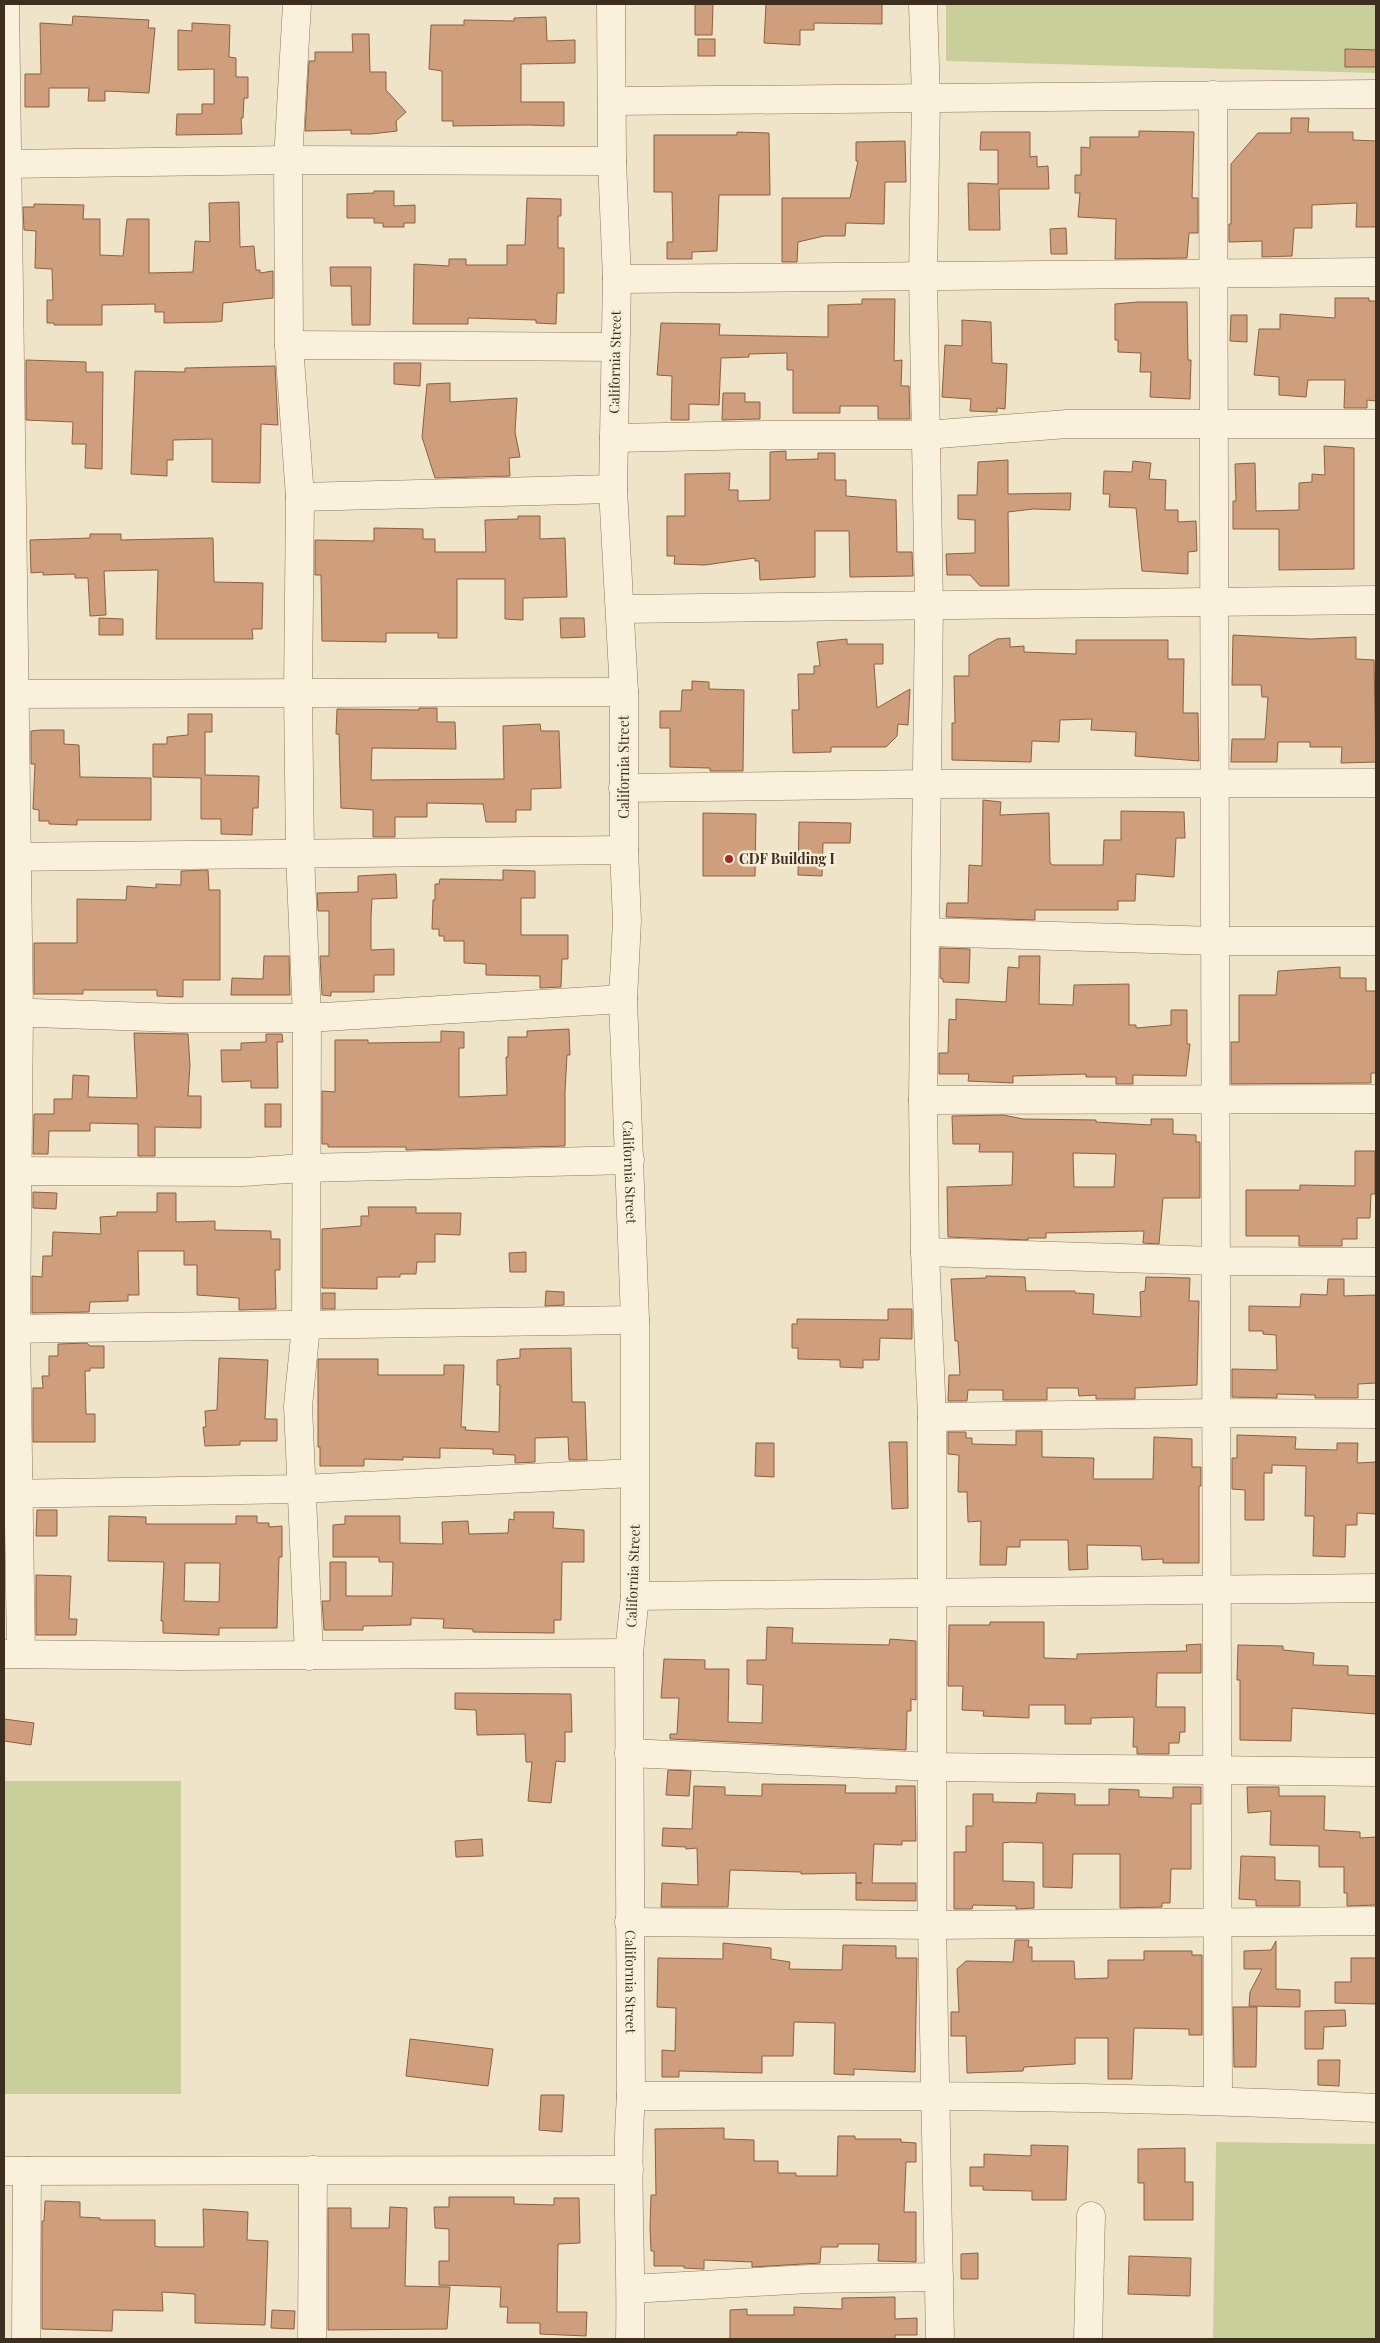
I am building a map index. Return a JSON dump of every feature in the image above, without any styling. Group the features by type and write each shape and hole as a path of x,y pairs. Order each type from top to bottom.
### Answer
{"street":[{"path":"5,4 11,1012 10,1494 12,1654 309,1656 629,1653"},
{"path":"297,4 288,160 289,346 300,497 298,693 300,854 307,1018 305,1168 306,1326 298,1406 309,1656"},
{"name":"California Street","path":"611,4 612,161 617,279 613,489 624,692 623,788 627,921 623,999 635,1320 635,1596 629,1653 631,2096 628,2137 630,2339"},
{"path":"923,4 926,98 923,277 929,605 923,1100 925,1252 932,1417 932,1925 940,2339"},
{"path":"613,100 1376,94"},
{"path":"1213,95 1215,601 1213,785 1216,1098 1218,2100"},
{"path":"4,164 288,160 612,161"},
{"path":"617,279 1376,272"},
{"path":"289,346 615,347"},
{"path":"614,438 766,435 926,435 1067,424 1376,424"},
{"path":"300,497 613,489"},
{"path":"621,609 1376,600"},
{"path":"9,694 624,692"},
{"path":"623,788 928,784 1213,785 1376,783"},
{"path":"10,857 624,850"},
{"path":"926,932 1215,941 1376,941"},
{"path":"11,1012 179,1018 307,1018 623,999"},
{"path":"923,1100 1376,1099"},
{"path":"11,1171 243,1172 305,1168 630,1160"},
{"path":"925,1252 1216,1261 1376,1262"},
{"path":"10,1329 635,1320"},
{"path":"932,1417 1217,1413 1376,1414"},
{"path":"10,1494 301,1488 634,1473"},
{"path":"635,1596 1376,1588"},
{"path":"629,1753 933,1767 1376,1772"},
{"path":"629,1922 932,1925 1376,1921"},
{"path":"631,2096 934,2095 1218,2100 1376,2108"},
{"path":"312,2339 313,2170"},
{"path":"26,2339 15,2171 629,2170"},
{"path":"1088,2339 1091,2216"},
{"path":"631,2289 809,2279 939,2277"}],"green space":[{"path":"946,4 1376,4 1376,73 946,61"},
{"path":"4,1781 181,1781 181,2094 4,2094"},
{"path":"1216,2142 1376,2144 1376,2339 1213,2339"}],"building":[{"path":"695,4 713,4 712,35 695,35"},
{"path":"766,4 882,4 882,24 814,23 814,30 800,30 800,45 764,43"},
{"path":"73,16 149,20 148,28 155,28 149,93 105,91 105,101 88,101 89,88 49,88 49,107 25,107 25,74 41,74 40,23 72,25"},
{"path":"546,17 547,41 575,40 575,63 521,64 521,102 564,102 564,126 453,126 453,121 442,121 442,71 429,69 431,25 464,25 464,20 514,21 514,18"},
{"path":"192,23 230,25 229,57 236,58 236,77 248,77 248,98 244,98 243,118 241,118 242,134 176,135 177,114 202,114 202,104 214,104 214,69 178,70 178,30 192,31"},
{"path":"352,34 369,34 370,72 386,72 386,90 406,112 396,121 397,131 351,134 351,130 305,131 309,61 315,61 315,52 353,52"},
{"path":"698,39 715,39 715,56 698,56"},
{"path":"1345,49 1376,50 1376,67 1345,67"},
{"path":"1291,118 1309,118 1308,132 1353,132 1353,140 1376,141 1376,227 1356,227 1357,203 1312,205 1312,228 1294,228 1292,256 1262,257 1262,241 1229,242 1229,224 1231,224 1231,164 1258,133 1291,133"},
{"path":"1139,131 1194,132 1192,198 1198,198 1198,233 1189,233 1187,258 1115,259 1116,219 1078,217 1080,193 1075,193 1075,175 1081,175 1081,147 1090,148 1090,137 1139,137"},
{"path":"737,132 769,133 770,195 719,195 717,251 692,252 692,259 667,259 667,242 673,242 672,192 654,192 654,135 737,135"},
{"path":"981,132 1030,132 1030,157 1037,156 1037,167 1048,166 1049,189 999,189 1000,230 969,230 968,183 998,184 998,150 980,150"},
{"path":"905,141 906,182 885,182 884,224 846,223 845,236 824,236 798,242 797,262 782,262 782,198 850,198 858,161 856,161 856,142"},
{"path":"374,191 394,191 394,206 415,205 415,223 404,223 404,227 383,227 383,223 374,223 374,218 347,218 347,194 374,193"},
{"path":"527,198 561,199 561,216 558,216 558,248 564,248 564,293 557,293 556,324 536,323 536,320 468,318 468,324 413,324 414,264 449,266 449,259 466,259 466,265 507,265 507,245 525,245"},
{"path":"239,202 240,247 254,246 256,270 260,270 260,273 273,271 273,298 223,303 222,321 216,322 164,323 164,312 155,312 155,304 102,305 102,325 54,325 54,323 47,323 47,300 53,300 52,269 35,268 36,231 24,230 23,207 34,207 34,204 84,205 83,219 100,219 100,255 123,256 127,219 149,219 149,273 193,272 195,241 210,242 209,203"},
{"path":"1066,228 1067,254 1051,254 1050,229"},
{"path":"330,267 371,267 370,325 352,325 351,286 331,286"},
{"path":"1335,298 1369,298 1369,301 1376,301 1376,401 1367,400 1367,408 1344,408 1345,380 1308,380 1306,397 1279,395 1279,377 1254,375 1259,329 1280,329 1280,314 1335,318"},
{"path":"862,299 895,299 894,361 902,360 901,386 909,386 910,419 878,419 878,406 840,406 840,413 793,413 793,370 787,370 787,353 749,354 749,357 721,358 719,405 689,404 689,420 671,420 672,376 657,375 661,323 720,324 719,335 828,337 828,305 862,304"},
{"path":"1187,302 1188,360 1191,360 1190,399 1150,397 1151,372 1140,372 1141,353 1118,352 1118,340 1115,340 1115,304"},
{"path":"1231,315 1247,315 1247,342 1230,341"},
{"path":"962,320 991,322 992,363 1007,364 1005,409 997,408 997,412 970,411 971,399 942,397 945,345 962,346"},
{"path":"26,360 86,362 86,372 103,372 102,469 85,468 86,444 72,444 73,422 26,420"},
{"path":"394,363 421,363 420,386 394,384"},
{"path":"275,366 278,425 261,424 260,483 212,482 212,439 173,440 173,460 167,460 167,476 131,474 135,371 185,372 185,368"},
{"path":"450,383 450,402 517,398 515,432 520,457 509,458 510,476 435,478 422,437 427,384"},
{"path":"723,393 745,393 745,402 760,402 760,419 722,420"},
{"path":"1324,446 1354,448 1354,569 1279,570 1279,529 1233,529 1233,501 1236,501 1235,464 1255,463 1256,511 1299,510 1299,483 1312,482 1312,474 1325,475"},
{"path":"786,451 786,460 818,459 818,453 835,453 835,480 846,480 846,496 896,500 897,552 912,552 913,576 850,577 849,531 815,531 815,577 760,580 759,561 755,561 755,558 705,565 674,564 675,556 667,556 667,516 685,516 685,474 730,473 729,490 738,490 738,501 770,500 770,452"},
{"path":"1008,460 1008,494 1071,493 1070,510 1033,509 1008,512 1009,586 980,586 970,575 947,575 946,554 975,553 975,520 958,519 958,495 977,495 978,462"},
{"path":"1133,461 1151,463 1149,479 1166,480 1165,510 1178,510 1178,522 1196,521 1197,551 1188,552 1188,574 1142,571 1136,508 1109,507 1110,494 1103,494 1104,471 1132,472"},
{"path":"518,516 540,516 540,539 565,538 567,597 523,598 523,620 505,619 505,579 457,579 457,638 438,638 438,633 386,633 386,642 322,641 321,575 315,575 315,540 374,541 374,528 423,529 423,539 435,539 435,552 486,552 485,520 518,519"},
{"path":"90,534 121,534 121,540 213,538 214,582 263,583 262,629 252,629 253,639 156,639 158,570 104,571 106,615 90,616 88,578 75,578 75,574 43,575 43,572 31,573 30,540 90,538"},
{"path":"99,618 123,619 123,635 99,635"},
{"path":"560,618 584,618 585,637 561,638"},
{"path":"1233,635 1311,639 1356,637 1356,659 1374,660 1376,762 1341,763 1342,747 1310,747 1310,742 1278,742 1277,762 1231,762 1232,739 1265,739 1268,697 1262,697 1261,685 1232,685"},
{"path":"1010,638 1010,647 1024,646 1024,652 1076,654 1076,640 1168,640 1168,659 1184,659 1183,713 1198,713 1199,761 1135,756 1136,732 1091,730 1092,719 1060,720 1059,742 1032,741 1031,762 952,760 952,723 955,723 954,676 969,676 969,655 997,639"},
{"path":"847,639 847,644 883,644 883,664 874,664 877,708 910,689 908,725 898,724 897,736 886,747 831,747 831,752 793,753 792,710 799,710 798,674 814,674 814,666 820,666 817,642"},
{"path":"692,681 709,682 709,689 744,690 743,771 710,771 710,768 670,767 670,728 660,728 660,711 681,711 682,690 692,690"},
{"path":"419,708 437,708 437,722 455,722 456,749 372,748 371,780 504,779 503,726 540,724 541,731 559,731 561,788 531,789 531,810 516,810 516,822 486,822 483,804 427,803 427,817 395,817 395,837 373,837 373,810 341,808 339,734 336,734 337,709 419,710"},
{"path":"188,714 212,714 212,732 205,732 205,775 259,776 258,808 253,808 252,835 221,834 221,819 201,819 201,778 153,777 153,744 167,744 167,737 188,735"},
{"path":"64,730 64,744 79,745 80,777 151,778 151,820 77,820 77,825 49,824 49,821 39,821 39,810 33,809 35,764 31,764 31,731"},
{"path":"983,800 1001,802 1000,815 1049,813 1050,863 1053,865 1103,865 1104,840 1121,840 1121,811 1184,812 1185,838 1176,838 1174,877 1136,874 1135,901 1118,901 1118,910 1035,910 1035,920 946,917 947,903 968,903 969,865 982,866"},
{"path":"703,813 756,814 755,876 703,876"},
{"path":"799,822 851,823 850,843 823,843 822,876 798,875"},
{"path":"208,870 209,890 220,890 220,980 183,980 183,997 157,996 157,990 83,990 83,994 34,994 34,943 77,943 77,899 126,900 127,886 156,888 156,884 181,885 181,871"},
{"path":"503,870 535,871 535,898 521,898 521,935 568,935 568,959 562,959 561,987 540,988 540,976 486,975 486,964 464,963 464,941 444,941 444,936 439,936 439,929 432,929 435,884 439,884 440,879 503,880"},
{"path":"396,874 397,898 372,899 371,917 371,950 394,949 394,975 374,975 374,992 331,992 331,996 322,995 320,956 329,956 329,911 318,911 317,893 358,892 358,876"},
{"path":"940,948 970,949 969,983 943,982 943,979 940,978"},
{"path":"264,956 289,956 290,995 231,995 232,978 263,979"},
{"path":"1019,956 1040,956 1039,1004 1073,1005 1074,985 1129,984 1129,1025 1136,1025 1136,1028 1171,1025 1171,1010 1187,1010 1187,1044 1190,1044 1186,1076 1133,1075 1133,1084 1116,1084 1116,1077 1086,1077 1086,1074 1013,1076 1013,1083 968,1081 969,1074 939,1074 939,1053 948,1053 949,1019 956,1020 956,999 1006,1002 1008,967 1019,968"},
{"path":"1340,967 1340,978 1366,978 1366,991 1376,991 1376,1073 1371,1073 1371,1083 1231,1084 1231,1042 1239,1042 1239,995 1276,995 1278,971"},
{"path":"569,1029 570,1055 567,1055 565,1146 406,1150 406,1147 328,1147 328,1144 322,1144 322,1091 335,1092 335,1040 368,1040 368,1043 441,1042 441,1031 464,1032 464,1048 459,1048 459,1097 507,1095 506,1057 508,1057 508,1037 527,1037 527,1031"},
{"path":"134,1033 188,1034 190,1065 188,1096 201,1096 201,1128 155,1127 155,1156 138,1156 138,1124 90,1123 90,1131 49,1131 48,1154 33,1154 34,1114 54,1114 54,1099 72,1099 73,1075 89,1076 88,1097 137,1098"},
{"path":"266,1034 282,1034 283,1042 277,1042 278,1088 251,1088 251,1081 222,1082 221,1050 241,1050 241,1043 266,1042"},
{"path":"265,1104 281,1104 281,1127 265,1127"},
{"path":"1003,1115 1023,1119 1096,1120 1096,1122 1151,1125 1151,1119 1173,1119 1173,1134 1196,1135 1196,1142 1200,1142 1200,1198 1163,1198 1159,1244 1143,1243 1144,1231 1046,1233 1046,1238 1028,1238 1028,1240 948,1237 947,1187 1012,1185 1013,1152 979,1152 980,1144 953,1144 952,1116","holes":["1073,1153 1116,1154 1114,1187 1074,1187"]},
{"path":"1355,1151 1375,1151 1375,1194 1371,1194 1370,1218 1357,1218 1357,1239 1342,1239 1342,1246 1299,1246 1299,1236 1246,1236 1246,1190 1300,1190 1300,1185 1355,1186"},
{"path":"33,1192 57,1193 56,1209 33,1208"},
{"path":"157,1193 176,1193 176,1222 215,1221 215,1230 271,1231 271,1239 280,1239 280,1270 275,1270 276,1309 239,1310 239,1298 197,1295 197,1265 184,1265 184,1251 138,1251 139,1295 128,1295 128,1301 90,1302 89,1312 32,1313 32,1276 42,1277 43,1256 52,1256 53,1232 101,1234 100,1217 117,1216 117,1212 157,1212"},
{"path":"368,1207 416,1207 416,1213 461,1213 460,1235 435,1234 435,1262 417,1262 416,1274 400,1274 400,1277 377,1277 377,1289 322,1288 322,1229 361,1226 361,1216 369,1216"},
{"path":"526,1252 526,1272 510,1272 509,1253"},
{"path":"986,1276 1025,1277 1026,1291 1075,1291 1075,1293 1094,1294 1093,1314 1141,1317 1140,1292 1145,1291 1146,1277 1190,1278 1189,1301 1199,1301 1197,1385 1135,1388 1135,1399 1096,1399 1096,1395 1079,1396 1078,1388 1047,1388 1047,1400 1003,1400 1003,1390 968,1390 967,1401 948,1401 949,1375 960,1375 958,1341 955,1341 951,1279 986,1278"},
{"path":"1328,1279 1344,1279 1344,1296 1376,1295 1376,1383 1358,1384 1358,1398 1315,1398 1315,1395 1277,1394 1277,1398 1232,1397 1232,1369 1277,1370 1276,1335 1263,1334 1263,1331 1249,1331 1249,1306 1300,1307 1301,1294 1327,1295"},
{"path":"546,1291 564,1292 564,1305 545,1306"},
{"path":"322,1293 335,1293 335,1309 322,1309"},
{"path":"888,1309 912,1309 912,1339 880,1338 879,1360 863,1360 863,1368 840,1367 840,1360 798,1359 798,1348 792,1348 792,1324 797,1324 797,1319 888,1320"},
{"path":"87,1343 90,1346 104,1346 104,1368 90,1368 90,1371 85,1371 86,1414 95,1414 95,1442 33,1442 33,1388 43,1388 42,1376 49,1376 49,1356 58,1356 58,1344"},
{"path":"571,1348 572,1402 585,1402 587,1460 569,1460 568,1437 535,1438 535,1462 515,1463 515,1455 493,1454 493,1449 440,1448 440,1458 403,1457 403,1460 364,1459 364,1466 320,1466 320,1447 318,1447 318,1359 378,1359 378,1375 444,1375 444,1365 464,1365 461,1427 466,1427 465,1430 499,1432 500,1385 497,1385 497,1360 520,1358 520,1349"},
{"path":"219,1358 268,1360 265,1419 277,1419 277,1441 240,1441 240,1445 205,1446 203,1427 206,1427 205,1411 217,1410"},
{"path":"1016,1431 1042,1431 1042,1457 1094,1458 1093,1479 1153,1479 1154,1437 1192,1439 1192,1467 1201,1467 1201,1486 1199,1486 1199,1563 1163,1563 1163,1559 1142,1560 1141,1546 1087,1545 1088,1569 1069,1570 1068,1540 1020,1540 1020,1547 1007,1547 1006,1565 980,1565 981,1521 968,1522 967,1492 958,1492 959,1455 948,1454 948,1432 966,1432 966,1438 972,1438 972,1444 1016,1445"},
{"path":"1237,1435 1296,1437 1295,1449 1337,1450 1337,1443 1358,1443 1357,1463 1376,1462 1376,1514 1357,1513 1357,1525 1346,1525 1345,1557 1313,1556 1314,1516 1305,1516 1306,1466 1272,1465 1272,1473 1264,1473 1264,1520 1245,1520 1245,1490 1232,1489 1232,1458 1237,1458"},
{"path":"889,1442 907,1442 908,1508 892,1509"},
{"path":"756,1443 774,1443 774,1477 755,1476"},
{"path":"37,1510 57,1510 57,1536 36,1536"},
{"path":"514,1512 554,1512 553,1528 584,1530 584,1562 562,1562 561,1620 554,1620 554,1633 473,1632 473,1629 443,1628 444,1619 411,1618 411,1625 363,1626 363,1630 324,1630 322,1601 330,1601 330,1562 346,1562 346,1596 392,1596 393,1562 379,1562 379,1557 333,1557 333,1525 345,1524 345,1516 400,1516 400,1543 443,1544 442,1522 468,1521 469,1534 508,1533 509,1519 514,1520"},
{"path":"109,1516 146,1517 146,1524 236,1524 236,1516 257,1516 257,1523 269,1523 269,1527 282,1526 282,1557 279,1557 277,1628 219,1628 219,1635 163,1633 163,1621 161,1621 164,1562 108,1561","holes":["185,1563 220,1563 219,1602 184,1601"]},
{"path":"36,1575 71,1576 69,1619 77,1619 76,1635 36,1635"},
{"path":"990,1622 1044,1622 1044,1658 1077,1659 1077,1654 1187,1651 1186,1645 1201,1644 1201,1673 1157,1673 1156,1707 1185,1707 1185,1732 1180,1732 1179,1743 1169,1743 1169,1754 1137,1754 1137,1747 1133,1747 1134,1717 1091,1718 1091,1724 1065,1724 1065,1705 1029,1705 1029,1718 983,1716 984,1711 962,1710 963,1686 948,1686 949,1625 990,1625"},
{"path":"767,1627 793,1628 792,1643 889,1645 890,1639 916,1641 916,1700 911,1699 911,1711 907,1711 906,1750 670,1739 670,1734 677,1734 679,1698 661,1698 664,1659 705,1660 705,1669 729,1669 728,1722 762,1723 763,1685 747,1684 747,1660 766,1660"},
{"path":"1238,1645 1283,1646 1283,1650 1314,1653 1313,1665 1348,1666 1348,1675 1376,1676 1376,1714 1292,1708 1291,1741 1240,1740 1240,1680 1237,1680"},
{"path":"455,1693 571,1694 572,1732 565,1732 565,1762 556,1761 551,1803 528,1801 532,1762 526,1762 525,1734 477,1735 476,1710 455,1709"},
{"path":"4,1719 34,1723 31,1745 4,1741"},
{"path":"668,1770 691,1771 689,1796 666,1795"},
{"path":"762,1784 846,1785 845,1793 896,1793 896,1786 915,1786 916,1841 902,1841 902,1845 874,1844 872,1883 916,1883 916,1901 856,1900 856,1873 801,1874 801,1872 730,1870 728,1907 661,1907 662,1883 698,1885 697,1848 686,1849 686,1847 662,1846 663,1828 692,1829 694,1786 725,1787 725,1795 762,1796"},
{"path":"1173,1787 1201,1787 1201,1804 1191,1804 1191,1869 1171,1869 1170,1903 1162,1903 1162,1907 1120,1908 1120,1854 1073,1854 1072,1888 1043,1887 1043,1843 1011,1842 1003,1843 1003,1881 1034,1882 1034,1908 1016,1909 1016,1906 973,1905 972,1909 954,1909 954,1852 966,1852 966,1826 973,1826 973,1794 993,1794 993,1802 1036,1803 1037,1793 1075,1794 1075,1805 1109,1805 1109,1789 1139,1790 1139,1797 1173,1798"},
{"path":"1247,1787 1279,1787 1279,1796 1325,1796 1324,1830 1360,1832 1360,1838 1376,1837 1376,1905 1347,1906 1347,1893 1344,1893 1344,1867 1319,1867 1319,1846 1270,1845 1271,1811 1248,1813"},
{"path":"482,1839 483,1856 456,1857 455,1841"},
{"path":"1241,1856 1275,1857 1275,1880 1300,1881 1300,1906 1256,1906 1256,1900 1239,1899"},
{"path":"1015,1940 1029,1940 1028,1947 1032,1947 1032,1961 1074,1961 1075,1979 1108,1978 1108,1960 1144,1960 1144,1951 1192,1951 1192,1955 1202,1955 1202,2035 1189,2035 1189,2029 1134,2028 1132,2079 1108,2079 1108,2038 1075,2038 1075,2064 1024,2067 1023,2071 967,2073 966,2036 951,2036 951,2012 959,2012 957,1969 966,1961 1013,1962"},
{"path":"1276,1941 1276,1989 1300,1990 1300,2007 1249,2006 1250,1992 1262,1969 1244,1969 1244,1951 1271,1950"},
{"path":"723,1943 771,1948 771,1959 790,1962 789,1969 842,1970 843,1945 896,1946 896,1958 917,1958 915,2072 854,2069 854,2075 834,2074 835,2023 794,2022 793,2056 762,2056 762,2073 679,2071 679,2077 662,2077 662,2050 675,2051 676,2008 657,2007 658,1958 723,1959"},
{"path":"1351,1958 1376,1958 1376,2004 1335,2003 1335,1982 1351,1982"},
{"path":"1233,2007 1257,2007 1256,2067 1234,2067"},
{"path":"1345,2010 1346,2026 1324,2027 1323,2049 1305,2049 1305,2011"},
{"path":"410,2039 493,2049 488,2086 406,2076"},
{"path":"1318,2060 1340,2060 1339,2086 1318,2085"},
{"path":"541,2095 564,2095 562,2132 539,2130"},
{"path":"724,2128 724,2139 754,2140 754,2161 778,2161 778,2173 796,2173 796,2176 837,2176 838,2136 855,2136 855,2139 901,2139 901,2142 916,2143 916,2162 906,2162 904,2212 916,2212 916,2262 878,2261 879,2244 838,2244 838,2247 821,2247 820,2263 752,2267 752,2262 704,2260 704,2269 684,2268 684,2266 654,2266 654,2251 651,2251 650,2227 651,2195 656,2195 655,2129"},
{"path":"1031,2145 1068,2146 1066,2200 1032,2200 1032,2191 983,2190 983,2186 970,2186 970,2167 984,2167 984,2154 1031,2156"},
{"path":"1185,2148 1185,2182 1193,2182 1193,2220 1144,2220 1144,2183 1138,2183 1138,2149"},
{"path":"449,2197 514,2197 514,2204 554,2205 554,2198 579,2198 580,2243 558,2244 557,2312 587,2312 586,2336 540,2334 540,2323 507,2323 508,2307 500,2307 501,2287 439,2285 439,2261 449,2261 449,2229 435,2228 434,2207 449,2207"},
{"path":"45,2201 80,2202 80,2217 100,2218 100,2220 155,2220 155,2246 159,2247 204,2247 203,2209 248,2212 247,2240 268,2241 265,2325 195,2323 195,2294 162,2292 163,2311 113,2310 112,2331 42,2329 42,2221 44,2221"},
{"path":"390,2207 407,2208 405,2286 450,2287 447,2329 328,2330 328,2208 351,2208 351,2228 389,2228"},
{"path":"978,2253 978,2279 961,2279 961,2254"},
{"path":"1129,2256 1191,2258 1190,2296 1128,2294"},
{"path":"895,2297 895,2319 917,2318 917,2335 895,2335 895,2339 730,2339 730,2310 747,2309 747,2315 794,2315 794,2307 842,2309 842,2298"},
{"path":"272,2310 295,2311 294,2329 271,2328"}],"place":[{"name":"CDF Building I","path":"729,859"}]}
